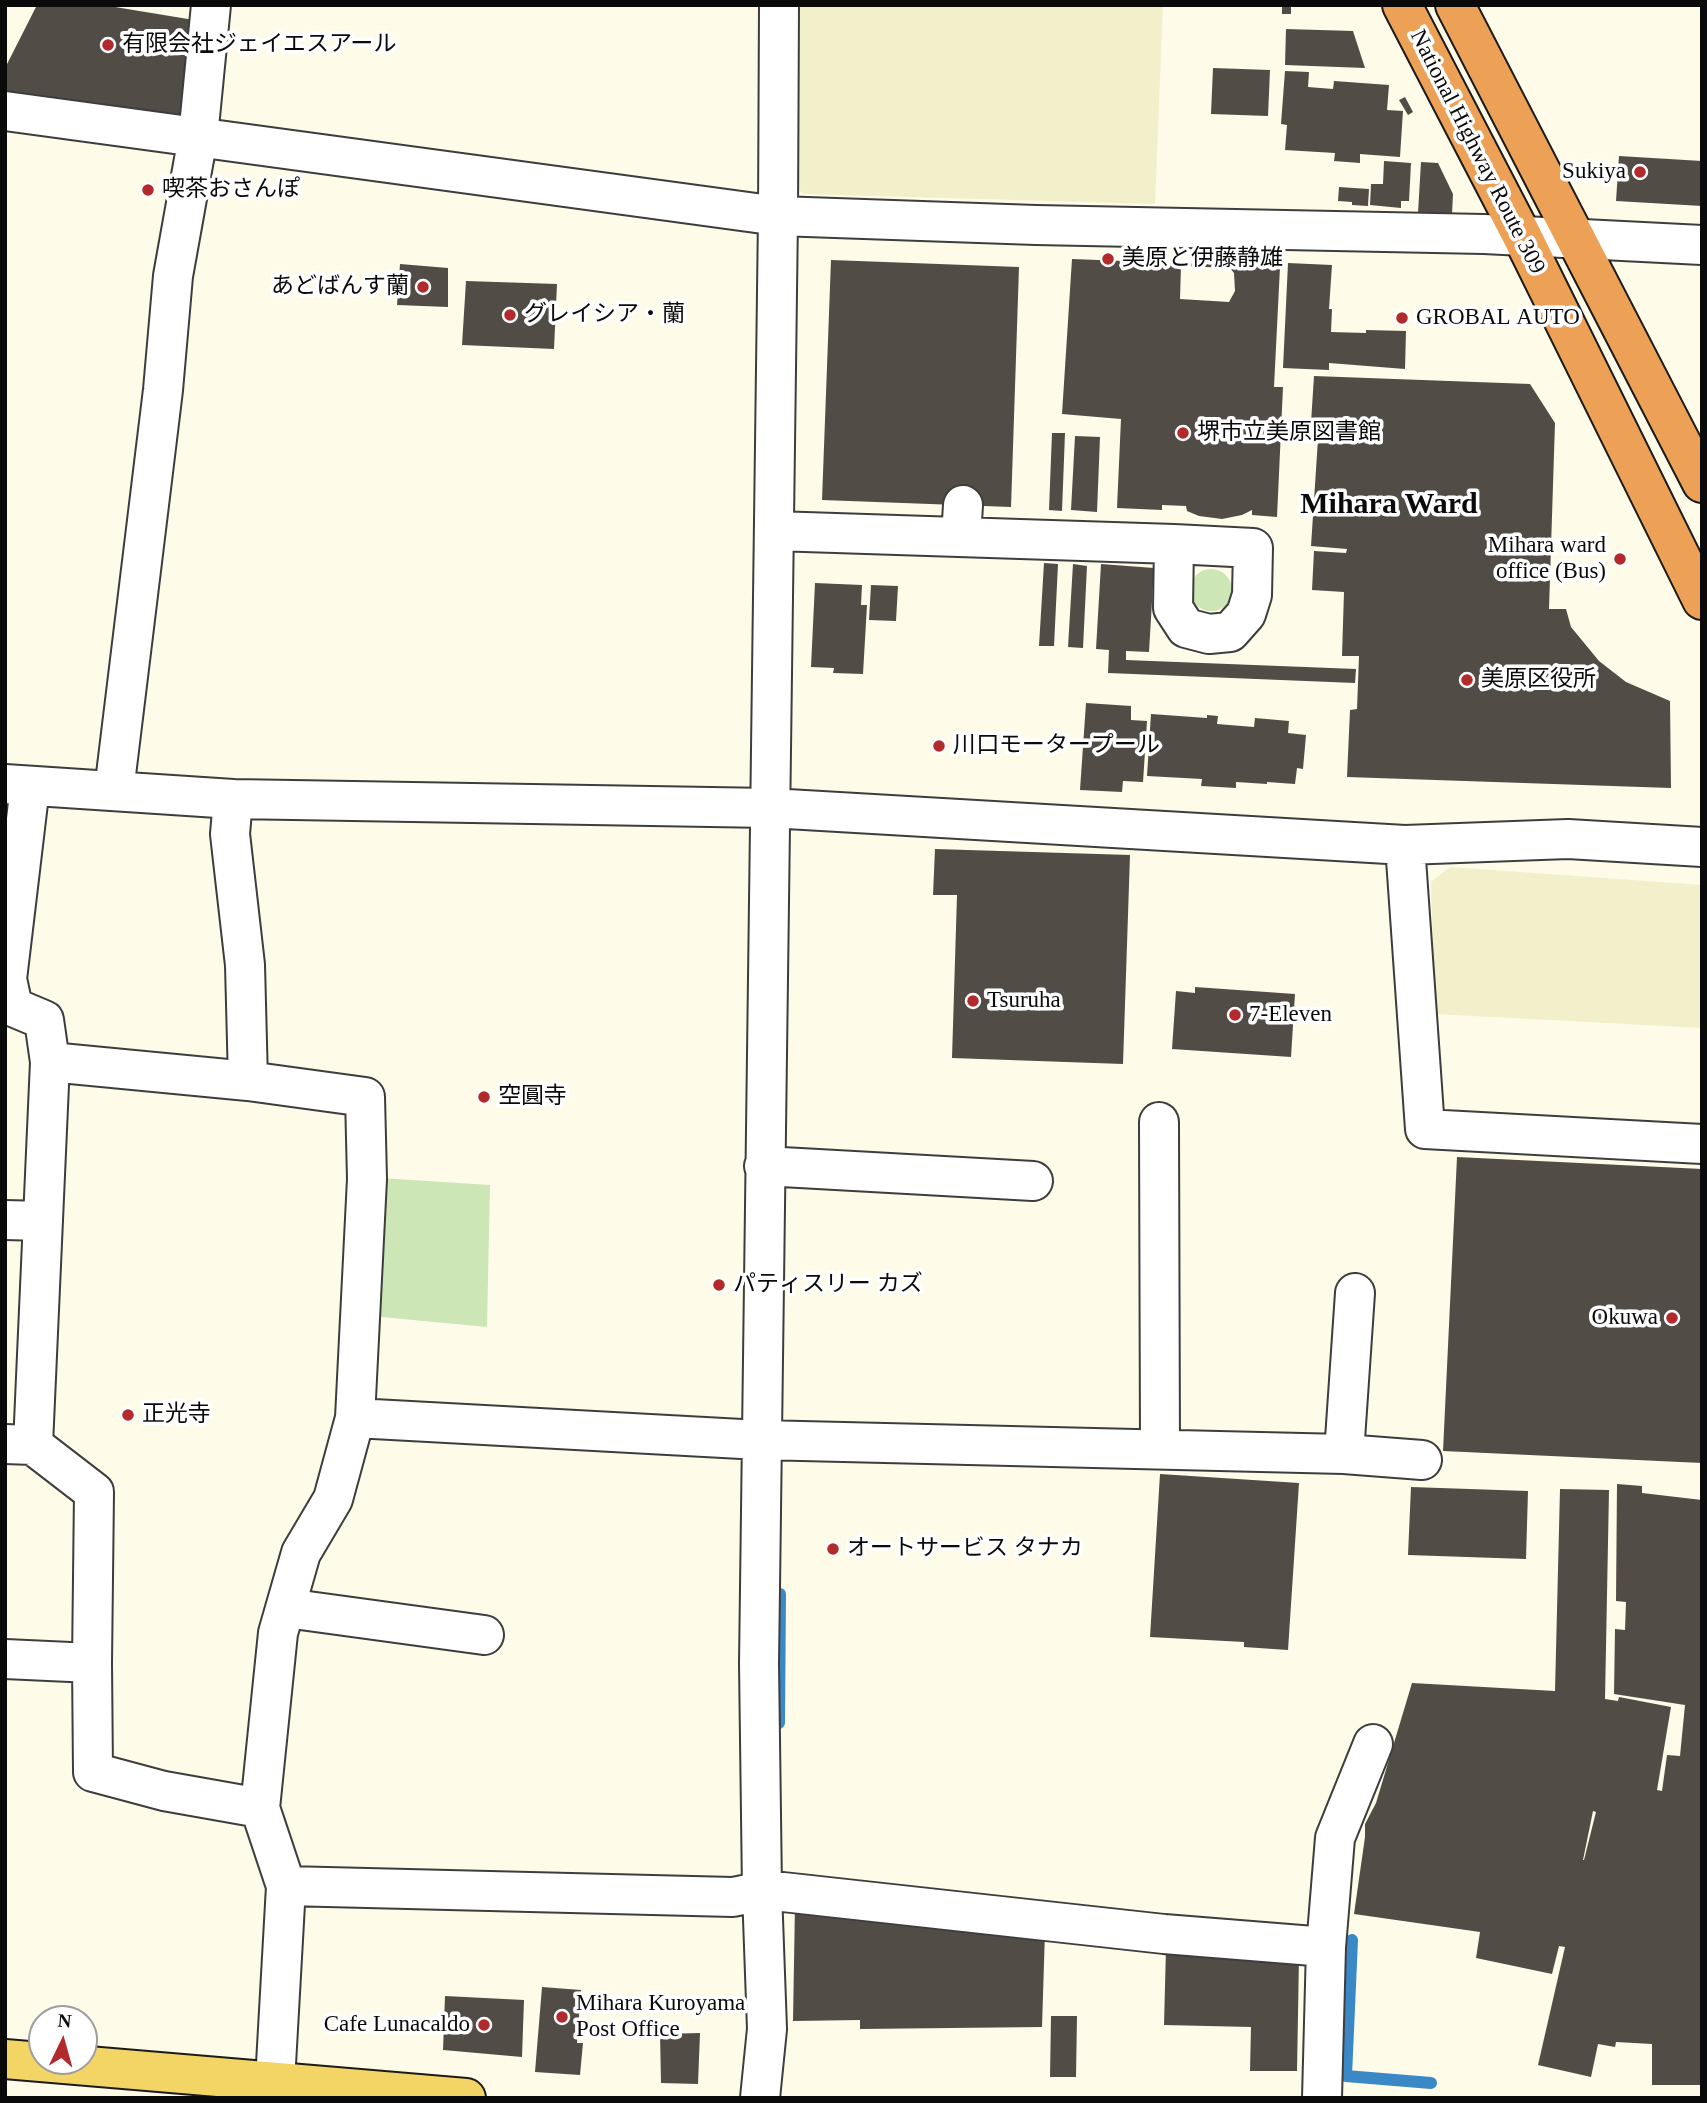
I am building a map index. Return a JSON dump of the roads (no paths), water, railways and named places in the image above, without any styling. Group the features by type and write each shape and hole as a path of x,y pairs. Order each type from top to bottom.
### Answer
{"highway":[{"name":"National Highway Route 309","path":"1402,5 1522,236 1702,600"},
{"name":"National Highway Route 309","path":"1455,5 1702,482"}],"main road":[{"path":"5,2059 275,2082 366,2094 466,2098"}],"street":[{"path":"114,791 163,390 173,276 198,137 211,5"},
{"path":"760,2098 767,2029 759,1663 760,1440 779,5"},
{"path":"5,111 778,216 1522,236 1702,245"},
{"path":"774,531 962,521 1174,544"},
{"path":"260,1808 164,1791 93,1772 94,1492 19,1445 43,1221 50,1062 44,1020 13,1007 6,979 18,785 233,799 770,808 1405,845 1568,839 1702,848"},
{"path":"233,799 230,834 244,965 248,1081"},
{"path":"1405,845 1425,1129 1702,1144"},
{"path":"50,1062 248,1081 365,1097 367,1179 355,1418 333,1499 301,1553 278,1633 260,1808 286,1886 275,2082"},
{"path":"1159,1122 1144,1255 1160,1449"},
{"path":"764,1166 994,1193 1033,1181"},
{"path":"5,1220 43,1221"},
{"path":"1345,1454 1355,1293"},
{"path":"355,1418 760,1440 1345,1454 1422,1460"},
{"path":"286,1608 484,1635"},
{"path":"5,1660 92,1663"},
{"path":"1322,2098 1326,1947 1335,1838 1373,1744"},
{"path":"286,1886 733,1897 762,1891 1164,1934 1326,1947"}],"waterway":[{"path":"779,1723 780,1594"},
{"path":"1352,1940 1346,2076 1431,2083"}],"place":[{"name":"有限会社ジェイエスアール","path":"108,45"},
{"name":"Sukiya","path":"1640,172"},
{"name":"喫茶おさんぽ","path":"148,190"},
{"name":"美原と伊藤静雄","path":"1108,259"},
{"name":"あどばんす蘭","path":"423,287"},
{"name":"グレイシア・蘭","path":"510,315"},
{"name":"GROBAL AUTO","path":"1402,318"},
{"name":"堺市立美原図書館","path":"1183,433"},
{"name":"Mihara ward office (Bus)","path":"1620,559"},
{"name":"美原区役所","path":"1467,680"},
{"name":"川口モータープール","path":"939,746"},
{"name":"Tsuruha","path":"973,1001"},
{"name":"7-Eleven","path":"1235,1015"},
{"name":"空圓寺","path":"484,1097"},
{"name":"パティスリー カズ","path":"719,1285"},
{"name":"Okuwa","path":"1672,1318"},
{"name":"正光寺","path":"128,1415"},
{"name":"オートサービス タナカ","path":"833,1549"},
{"name":"Mihara Kuroyama Post Office","path":"562,2017"},
{"name":"Cafe Lunacaldo","path":"484,2025"}],"district":[{"name":"Mihara Ward","path":"1389,505"}]}
